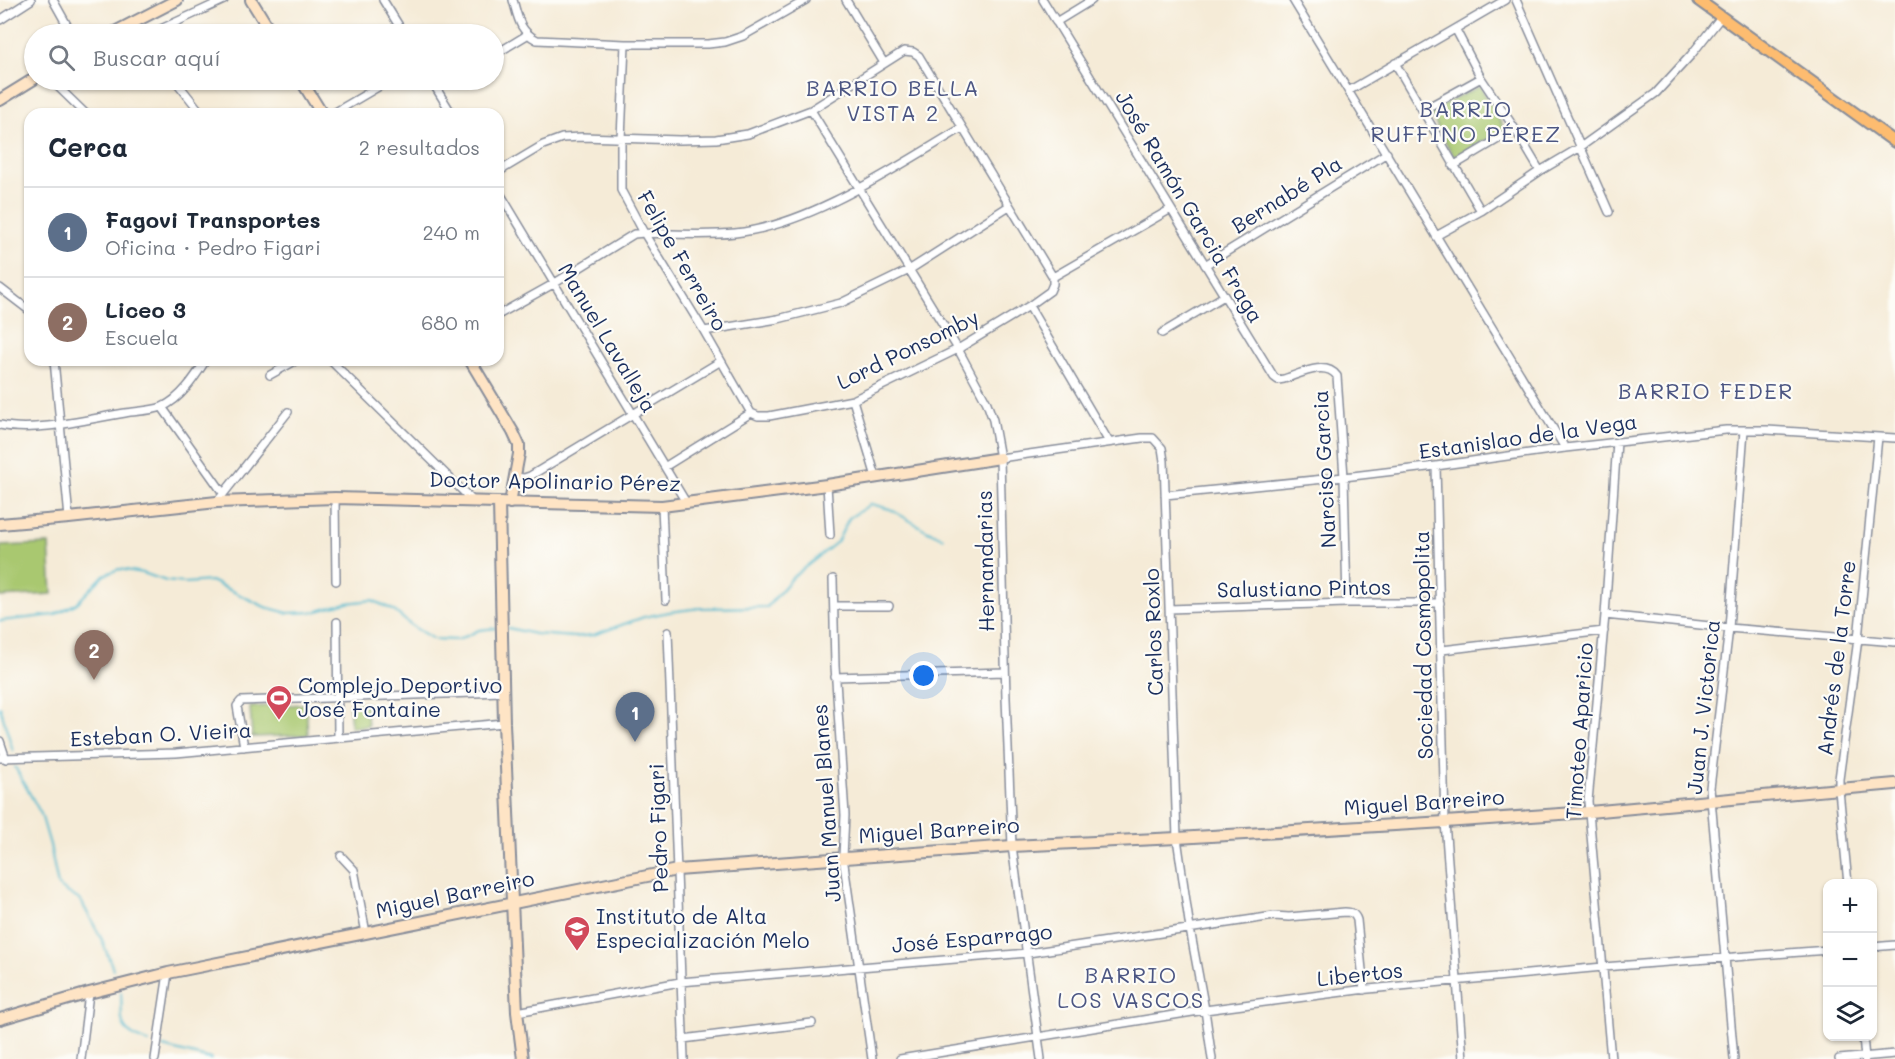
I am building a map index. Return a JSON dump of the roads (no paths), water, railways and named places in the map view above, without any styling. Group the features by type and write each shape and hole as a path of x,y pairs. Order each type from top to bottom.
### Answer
{"main road":[{"path":"1698,0 1895,142"}],"street":[{"path":"0,20 31,0"},
{"path":"53,0 66,24"},
{"path":"131,23 177,0"},
{"path":"172,24 224,0"},
{"path":"251,0 266,24"},
{"path":"383,0 398,24"},
{"path":"513,0 521,26 527,35 537,40 625,44 725,42 743,36 806,0"},
{"path":"785,0 788,10"},
{"path":"846,0 884,63"},
{"name":"José Ramón Garcia Fraga","path":"1043,0 1274,377 1278,380 1322,368 1333,370"},
{"path":"1056,22 1092,0"},
{"path":"1293,0 1350,90 1565,448"},
{"path":"1350,90 1505,0"},
{"path":"1516,0 1609,212"},
{"path":"1436,236 1481,211 1579,148 1656,93 1691,55 1721,17"},
{"path":"1456,30 1481,78 1540,171"},
{"path":"504,49 527,35"},
{"name":"Felipe Ferreiro","path":"625,44 621,190 751,413"},
{"path":"504,168 543,145 562,138 716,139 748,134 811,110 904,51 913,51 919,56 1053,277 1171,209"},
{"path":"1395,63 1481,211"},
{"path":"1423,110 1481,78"},
{"path":"0,100 24,86"},
{"path":"61,90 80,108"},
{"path":"183,90 197,108"},
{"path":"307,90 318,108"},
{"path":"342,108 373,90"},
{"path":"437,90 448,108"},
{"name":"Hernandarias","path":"811,110 958,349 987,403 993,420 1000,458 1012,846 1041,1059"},
{"path":"504,312 555,284 634,234 737,233 799,216 858,188 962,128"},
{"path":"1453,165 1515,129"},
{"name":"Bernabé Pla","path":"1205,265 1387,153"},
{"name":"Manuel Lavalleja","path":"504,200 687,504"},
{"path":"704,331 778,319 841,303 909,270 1009,206"},
{"name":"Lord Ponsomby","path":"751,413 758,416 769,416 853,400 958,349 1029,306 1050,291 1053,277"},
{"path":"0,288 24,307"},
{"path":"1162,333 1224,296"},
{"path":"1029,306 1109,442"},
{"path":"515,477 530,476 721,361"},
{"path":"55,366 69,519"},
{"path":"0,425 11,428 61,424 162,407 192,381 202,366"},
{"path":"270,375 286,366"},
{"path":"336,366 474,502"},
{"path":"474,366 519,445 519,460 515,477 505,503 503,692 517,1012 523,1059"},
{"name":"Narciso Garcia","path":"1333,370 1338,383 1344,477 1347,603"},
{"path":"853,400 876,477"},
{"path":"162,407 220,497 288,412"},
{"path":"666,466 751,413"},
{"name":"Estanislao de la Vega","path":"1166,495 1344,477 1617,442 1744,430 1895,438"},
{"name":"Juan J. Victorica","path":"1734,1059 1710,788 1730,628 1744,430"},
{"name":"Andrés de la Torre","path":"1848,879 1839,790 1858,639 1878,437"},
{"name":"Doctor Apolinario Pérez","path":"0,524 69,519 220,497 662,506 827,485 1142,438"},
{"name":"Carlos Roxlo","path":"1142,438 1152,438 1162,448 1164,461 1177,838 1212,1059"},
{"name":"Timoteo Aparicio","path":"1611,1059 1588,801 1604,631 1617,442"},
{"name":"Sociedad Cosmopolita","path":"1436,466 1445,822 1463,1059"},
{"path":"827,485 830,535"},
{"path":"335,498 336,580"},
{"path":"662,506 666,600"},
{"name":"Juan Manuel Blanes","path":"833,579 835,677 844,783 843,857 872,1059"},
{"name":"Salustiano Pintos","path":"1169,609 1347,603 1440,603"},
{"path":"834,606 889,606"},
{"path":"1605,615 1895,642"},
{"path":"337,622 338,738"},
{"path":"1442,650 1604,631"},
{"name":"Pedro Figari","path":"668,632 684,1059"},
{"path":"835,677 1005,672"},
{"path":"244,747 237,706 241,701 503,692"},
{"name":"Esteban O. Vieira","path":"3,758 176,753 504,723"},
{"path":"0,741 3,758"},
{"name":"Miguel Barreiro","path":"0,1019 168,973 677,870 1012,846 1589,812 1895,784"},
{"path":"341,856 354,870 366,933"},
{"name":"José Esparrago","path":"517,1012 680,982 1028,953 1274,916 1351,912 1357,920 1364,990"},
{"path":"1877,947 1895,945"},
{"name":"Libertos","path":"900,1059 1205,1010 1364,990 1603,967 1823,950"},
{"path":"155,1059 168,973"},
{"path":"81,1059 89,993"},
{"path":"683,1039 812,1023"},
{"path":"1863,1041 1865,1058"},
{"path":"1839,1059 1895,1054"}],"waterway":[{"path":"508,628 535,634 574,637 593,635 644,617 669,612 700,608 767,607 794,576 837,542 849,518 871,504 890,509 943,538"},
{"path":"0,621 54,615 77,603 104,575 119,569 143,573 166,581 185,583 211,581 265,607 288,613 314,612 347,603 372,600 393,610 412,626 433,639 458,640 479,630 496,628"},
{"path":"0,707 13,751"},
{"path":"15,767 41,814 58,886 81,901 102,940 113,969"},
{"path":"121,993 123,1025 131,1034 149,1043"},
{"path":"163,1047 211,1059"}],"place":[{"name":"Liceo 3","path":"94,680"},
{"name":"Complejo Deportivo José Fontaine","path":"279,721"},
{"name":"Fagovi Transportes","path":"635,742"},
{"name":"Instituto de Alta Especialización Melo","path":"577,952"}],"district":[{"name":"BARRIO BELLA VISTA 2","path":"893,100"},
{"name":"BARRIO RUFFINO PÉREZ","path":"1466,122"},
{"name":"BARRIO FEDER","path":"1706,391"},
{"name":"BARRIO LOS VASCOS","path":"1131,988"}]}
